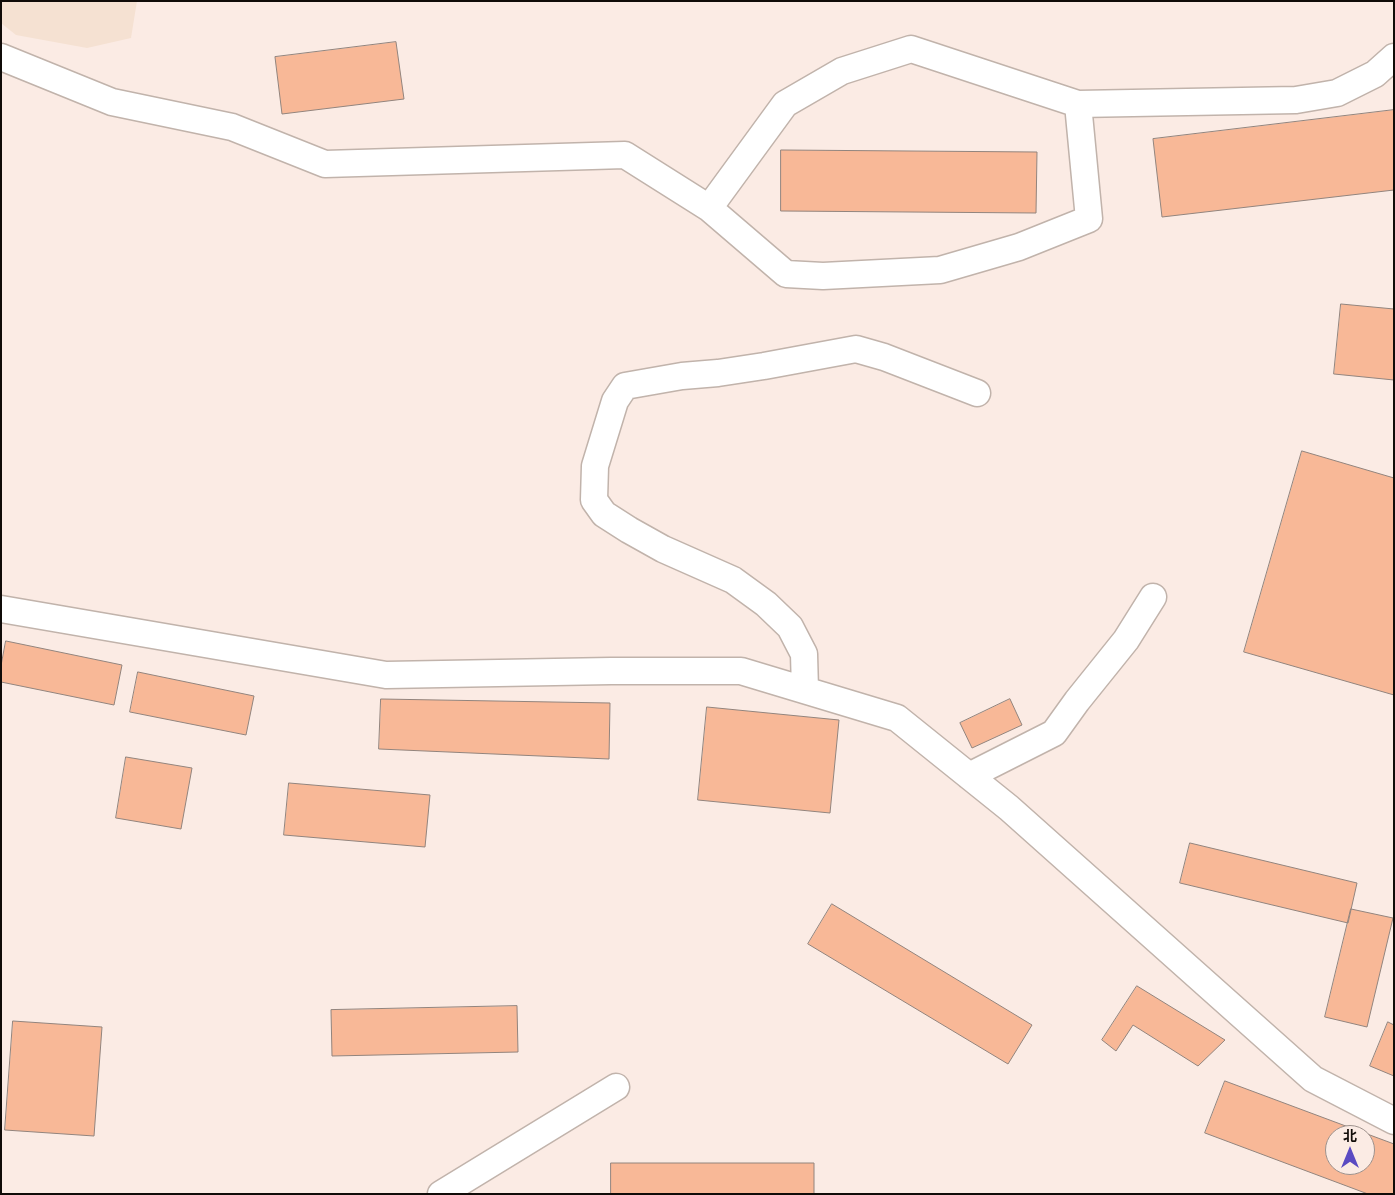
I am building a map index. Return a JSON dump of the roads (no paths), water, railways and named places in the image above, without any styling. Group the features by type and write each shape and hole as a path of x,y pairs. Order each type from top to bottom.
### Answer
{"street":[{"path":"709,208 785,104 842,71 911,49 1078,104 1296,100 1337,93 1375,74 1394,57"},
{"path":"1,57 112,102 232,127 324,164 625,155 709,208 786,274 823,276 940,270 1019,247 1089,219 1078,104"},
{"path":"805,690 804,654 790,627 766,604 733,580 664,549 629,530 604,514 594,500 595,466 614,401 625,386 682,376 764,366 856,350 884,356 978,393"},
{"path":"969,776 1054,733 1126,640 1153,597"},
{"path":"1,609 386,675 741,671 897,718 1009,808 1313,1079 1394,1121"},
{"path":"441,1194 616,1086"}]}
